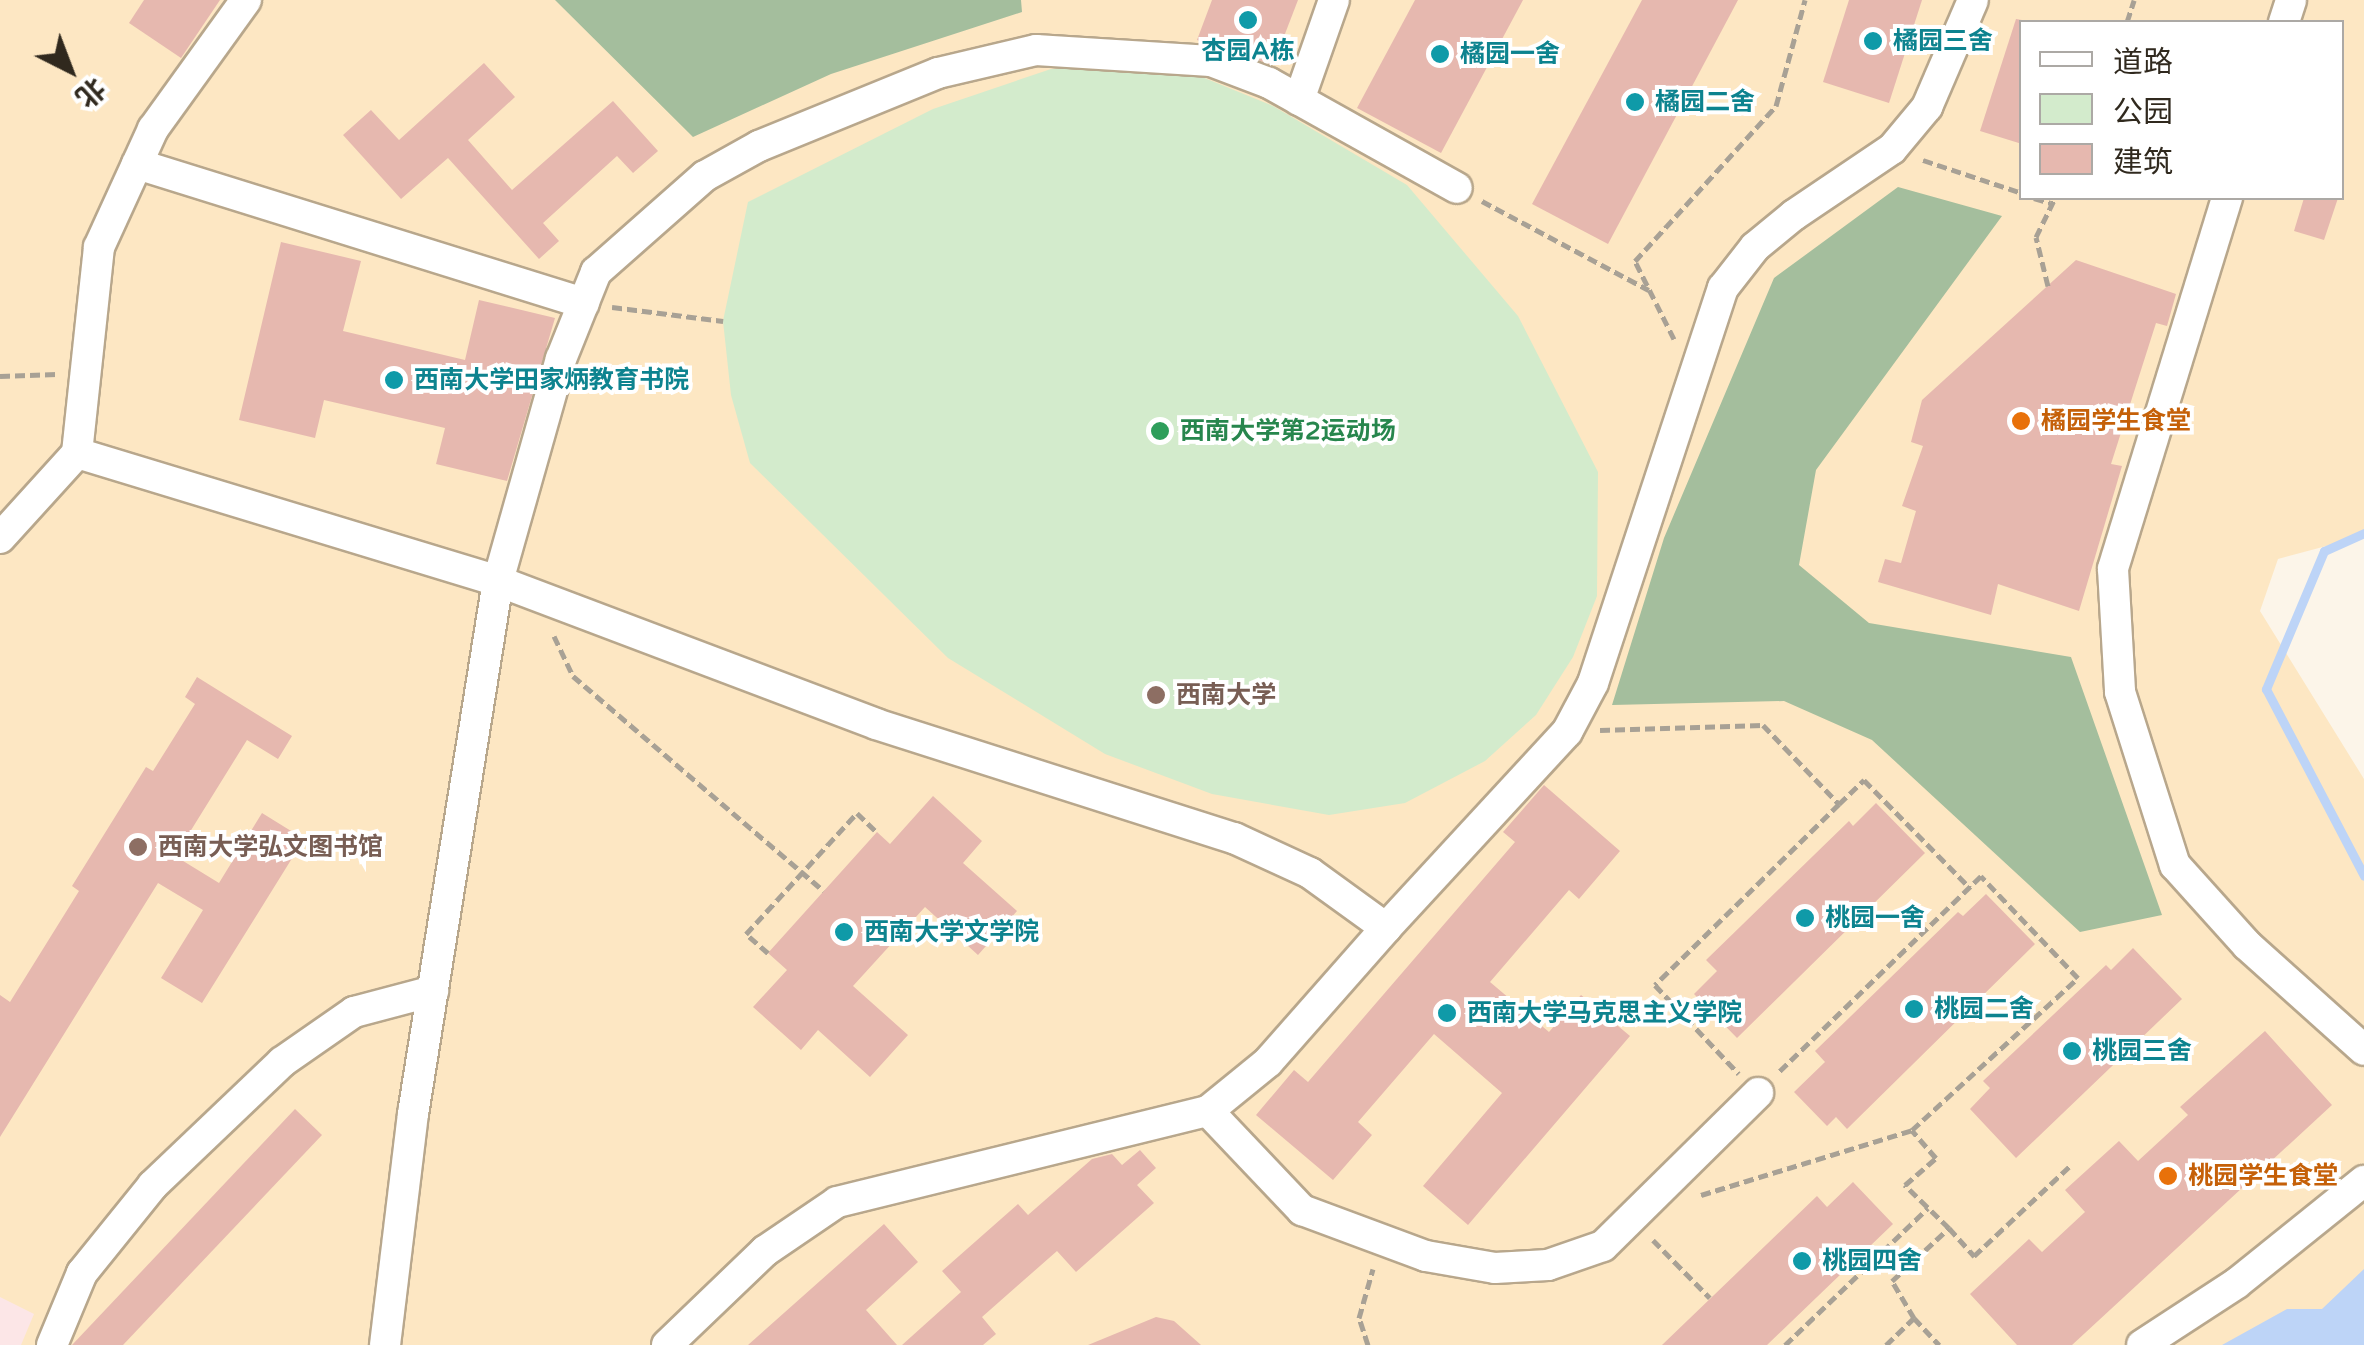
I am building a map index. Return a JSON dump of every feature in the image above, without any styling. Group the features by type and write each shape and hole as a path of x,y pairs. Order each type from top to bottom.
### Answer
{"lane":[{"path":"0,538 77,453 99,247 153,129 246,0"},
{"path":"1299,100 1334,0"},
{"path":"667,1345 765,1251 836,1202 1208,1112 1268,1062 1567,732 1593,682 1723,288 1755,248 1892,150 1927,107 1973,0"},
{"path":"385,1345 433,990 498,581 596,272 705,176 760,146 938,73 1036,50 1116,51 1211,61 1299,100 1458,188"},
{"path":"137,164 584,304"},
{"path":"2225,200 2113,569 2120,692 2175,865 2247,945 2364,1050"},
{"path":"77,453 498,581 876,724 1234,838 1310,872 1386,928"},
{"path":"52,1345 82,1272 152,1185 282,1062 354,1012 433,990"},
{"path":"1208,1112 1302,1210 1380,1242 1495,1268 1548,1265 1603,1246 1758,1093"},
{"path":"2142,1345 2237,1283 2364,1181"}],"path":[{"path":"1693,377 1634,262 1776,106 1806,0"},
{"path":"1892,150 2019,192"},
{"path":"1458,188 1649,290"},
{"path":"2048,286 2036,237 2053,200"},
{"path":"584,304 723,321"},
{"path":"0,376 88,372"},
{"path":"536,597 573,676 824,891"},
{"path":"1567,732 1762,725 1839,804"},
{"path":"1668,1182 1686,1200 1912,1130 2078,978 1981,876 1970,888 1758,1093 1655,985 1839,804 1864,780 1970,888"},
{"path":"768,953 746,934 802,871 858,813 877,832"},
{"path":"1912,1130 1936,1158 1905,1185 1974,1256 2072,1165"},
{"path":"1785,1345 1928,1208"},
{"path":"1631,1218 1710,1298"},
{"path":"1939,1345 1914,1318 1892,1280 1948,1228"},
{"path":"1368,1345 1359,1318 1380,1242"},
{"path":"1886,1345 1914,1318"}],"shaded area":[{"name":"西南大学","path":"0,0 2364,0 2364,536 2278,559 2260,611 2364,779 2364,1345 0,1345"},
{"path":"0,1297 34,1314 21,1345 0,1345"}],"green space":[{"path":"555,0 1021,0 1022,12 831,74 693,137"},
{"name":"西南大学第2运动场","path":"1117,66 1202,77 1273,106 1407,185 1518,316 1598,472 1597,596 1573,657 1536,715 1485,761 1405,803 1329,815 1212,794 1105,754 948,658 750,463 731,395 723,321 748,202 933,109 1051,69"},
{"path":"1898,187 2002,216 1816,470 1799,565 1869,623 2071,657 2162,915 2080,932 1872,740 1784,701 1612,705 1664,538 1774,278"}],"water":[{"path":"2364,1269 2364,1345 2222,1345 2287,1309 2322,1309"}],"building":[{"path":"144,0 220,0 181,58 129,23"},
{"name":"杏园A栋","path":"1212,0 1298,0 1273,65 1197,40"},
{"name":"橘园一舍","path":"1415,0 1523,0 1441,153 1357,108"},
{"name":"橘园二舍","path":"1642,0 1738,0 1608,244 1532,204"},
{"name":"橘园三舍","path":"1849,0 1922,0 1889,103 1823,82"},
{"path":"2016,19 2022,20 2019,143 1980,131"},
{"path":"484,63 515,97 468,140 512,190 613,101 658,151 633,173 617,156 543,223 559,241 539,259 448,158 401,199 343,135 371,110 399,140"},
{"path":"2303,200 2337,200 2324,240 2294,231"},
{"name":"西南大学田家炳教育书院","path":"281,242 361,261 343,331 465,360 479,300 555,318 507,481 436,464 445,428 324,400 315,438 239,420"},
{"name":"橘园学生食堂","path":"2076,260 2176,294 2167,326 2156,323 2111,464 2122,466 2079,611 1998,584 1991,615 1878,582 1885,559 1901,563 1916,511 1902,506 1923,446 1911,442 1922,400"},
{"name":"西南大学弘文图书馆","path":"197,677 292,736 278,759 247,740 175,856 219,883 262,813 304,839 202,1003 161,978 203,910 158,883 0,1137 0,995 10,1002 79,891 72,886 146,767 153,771 195,704 185,697"},
{"name":"西南大学马克思主义学院","path":"1544,785 1620,851 1579,899 1569,890 1490,982 1549,1032 1581,995 1630,1036 1468,1225 1423,1186 1502,1093 1434,1034 1358,1122 1372,1135 1333,1180 1256,1115 1294,1070 1308,1082 1515,842 1503,832"},
{"name":"西南大学文学院","path":"933,796 982,841 963,863 1017,911 978,955 925,907 853,986 908,1035 870,1077 818,1030 801,1050 753,1007 787,970 768,953 877,832 890,844"},
{"name":"桃园一舍","path":"1876,803 1925,853 1737,1038 1694,994 1717,971 1706,960 1849,821 1853,826"},
{"name":"桃园二舍","path":"1986,894 2035,944 1847,1129 1836,1117 1827,1126 1794,1092 1825,1062 1815,1051 1958,912 1963,916"},
{"name":"桃园三舍","path":"2133,948 2182,999 2016,1158 1970,1109 1990,1088 1983,1081 2106,965 2111,970"},
{"name":"桃园学生食堂","path":"2265,1031 2332,1105 2072,1345 2017,1345 1970,1294 2029,1239 2042,1252 2085,1212 2065,1190 2119,1141 2138,1161 2188,1115 2180,1107"},
{"path":"295,1109 322,1135 123,1345 72,1345"},
{"path":"1140,1150 1156,1168 1137,1185 1154,1203 1076,1272 1057,1251 982,1317 996,1334 983,1345 902,1345 961,1292 942,1271 1018,1204 1028,1215 1092,1159 1112,1154 1122,1165"},
{"name":"桃园四舍","path":"1853,1182 1893,1224 1767,1345 1662,1345 1817,1196 1827,1207"},
{"path":"884,1224 918,1262 866,1310 897,1345 748,1345"},
{"path":"1156,1317 1174,1321 1201,1345 1088,1345"}],"waterway":[{"path":"2364,533 2324,551 2266,689 2364,876"}],"place":[{"name":"杏园A栋","path":"1248,20"},
{"name":"橘园三舍","path":"1873,41"},
{"name":"橘园一舍","path":"1440,54"},
{"name":"橘园二舍","path":"1635,102"},
{"name":"西南大学田家炳教育书院","path":"394,380"},
{"name":"橘园学生食堂","path":"2021,421"},
{"name":"西南大学第2运动场","path":"1160,431"},
{"name":"西南大学","path":"1156,695"},
{"name":"西南大学弘文图书馆","path":"138,847"},
{"name":"桃园一舍","path":"1805,918"},
{"name":"西南大学文学院","path":"844,932"},
{"name":"桃园二舍","path":"1914,1009"},
{"name":"西南大学马克思主义学院","path":"1447,1013"},
{"name":"桃园三舍","path":"2072,1051"},
{"name":"桃园学生食堂","path":"2168,1176"},
{"name":"桃园四舍","path":"1802,1261"}]}
